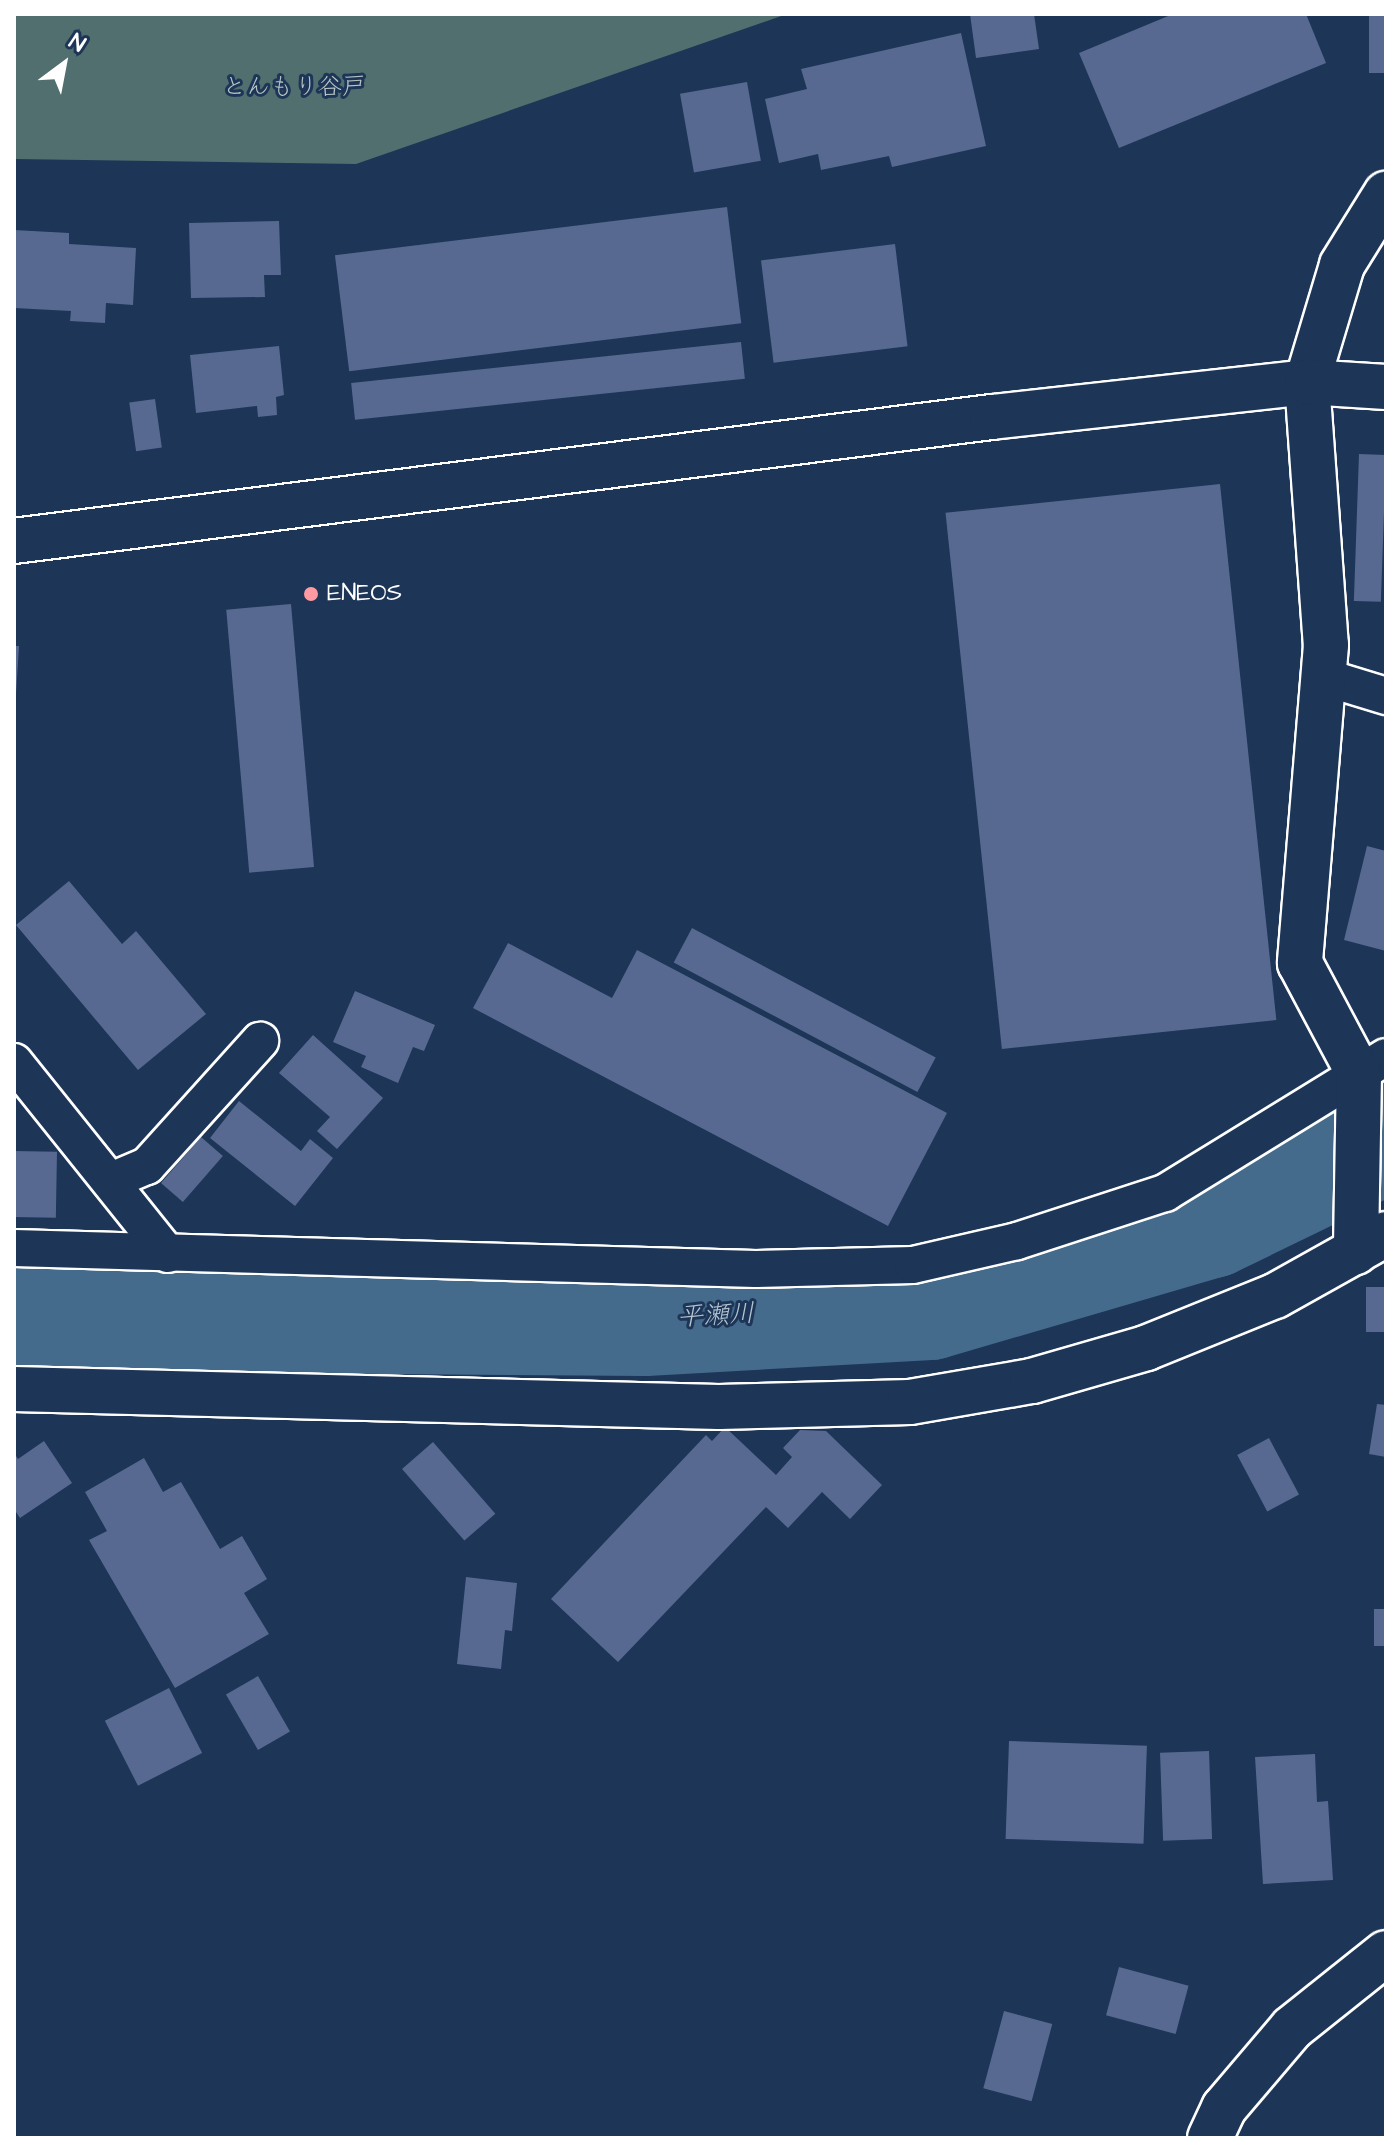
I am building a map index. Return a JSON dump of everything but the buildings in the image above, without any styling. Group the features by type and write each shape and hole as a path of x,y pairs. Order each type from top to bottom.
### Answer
{"street":[{"path":"14,1389 719,1407 910,1402 1032,1381 1146,1348 1275,1296 1366,1245 1368,1070 1300,963 1326,645 1307,382 1342,265 1386,194"},
{"path":"14,541 992,417 1307,382 1386,387"},
{"path":"1210,2138 1224,2108 1292,2028 1386,1953"}],"lane":[{"path":"1324,677 1386,696"},
{"path":"111,1181 147,1166 260,1041"},
{"path":"14,1062 168,1254"},
{"path":"14,1248 756,1269 913,1265 1017,1241 1165,1193 1368,1070"}],"green space":[{"name":"とんもり谷戸","path":"14,14 787,14 356,164 14,159"}],"waterway":[{"name":"平瀬川","path":"14,1315 645,1320 930,1304 1211,1222 1386,1137"}],"place":[{"name":"ENEOS","path":"311,594"}]}
